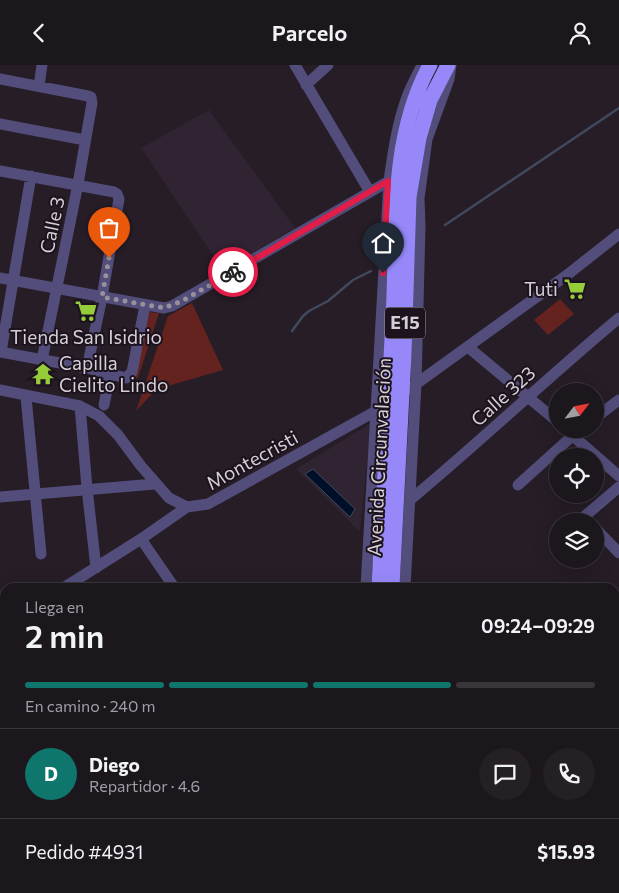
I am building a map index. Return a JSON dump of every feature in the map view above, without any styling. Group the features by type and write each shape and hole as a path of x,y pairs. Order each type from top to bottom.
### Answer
{"highway":[{"name":"Avenida Circunvalación","path":"379,583 395,282 396,191 406,133 421,81 430,65"},
{"name":"Avenida Circunvalación","path":"392,583 404,354 409,197 419,138 430,100 450,65"}],"street":[{"path":"0,79 39,86 42,65"},
{"path":"295,65 370,193"},
{"path":"306,85 328,65"},
{"name":"Avenida Circunvalación","path":"366,583 388,181 401,115 422,65"},
{"name":"Avenida Circunvalación","path":"404,583 416,384 419,198 427,139 450,79 450,65"},
{"name":"Calle 3","path":"39,86 91,97 92,103 78,184 42,360"},
{"path":"0,124 85,140"},
{"path":"0,171 78,184 117,194 119,199 102,297 87,368"},
{"path":"32,176 0,352 87,368 126,378 132,373 145,305"},
{"path":"0,279 164,308 182,301 388,181"},
{"name":"Montecristi","path":"187,507 208,504 376,411 617,239"},
{"name":"Calle 323","path":"410,500 619,318"},
{"path":"468,347 549,414"},
{"path":"104,405 110,374"},
{"path":"0,390 26,397 80,406 98,416 118,435 155,484 169,499 187,507"},
{"path":"26,397 41,554"},
{"path":"604,411 619,400"},
{"path":"80,406 96,568"},
{"path":"518,485 565,438"},
{"path":"579,438 619,476"},
{"path":"0,497 155,484"},
{"path":"591,513 619,487"},
{"path":"72,583 187,507"},
{"path":"604,537 619,553"},
{"path":"141,539 171,583"}],"shaded area":[{"path":"209,110 295,228 223,270 141,148"},
{"path":"560,299 574,314 548,335 534,320"},
{"path":"192,303 223,370 171,385 152,394 136,411 168,316"},
{"path":"146,312 159,313 138,378 132,377"},
{"path":"371,423 360,532 296,469"}],"water":[{"path":"313,469 355,509 350,517 305,474"}],"waterway":[{"path":"445,225 619,108"},
{"path":"292,331 309,311 328,301 353,280 371,271"}],"way so far":[{"path":"109,258 102,297 164,308 182,301 233,272"}],"place":[{"name":"Tuti","path":"575,289"},
{"name":"Tienda San Isidrio","path":"86,311"},
{"name":"Capilla Cielito Lindo","path":"43,374"}],"route":[{"path":"233,272 388,181 383,273"}]}
